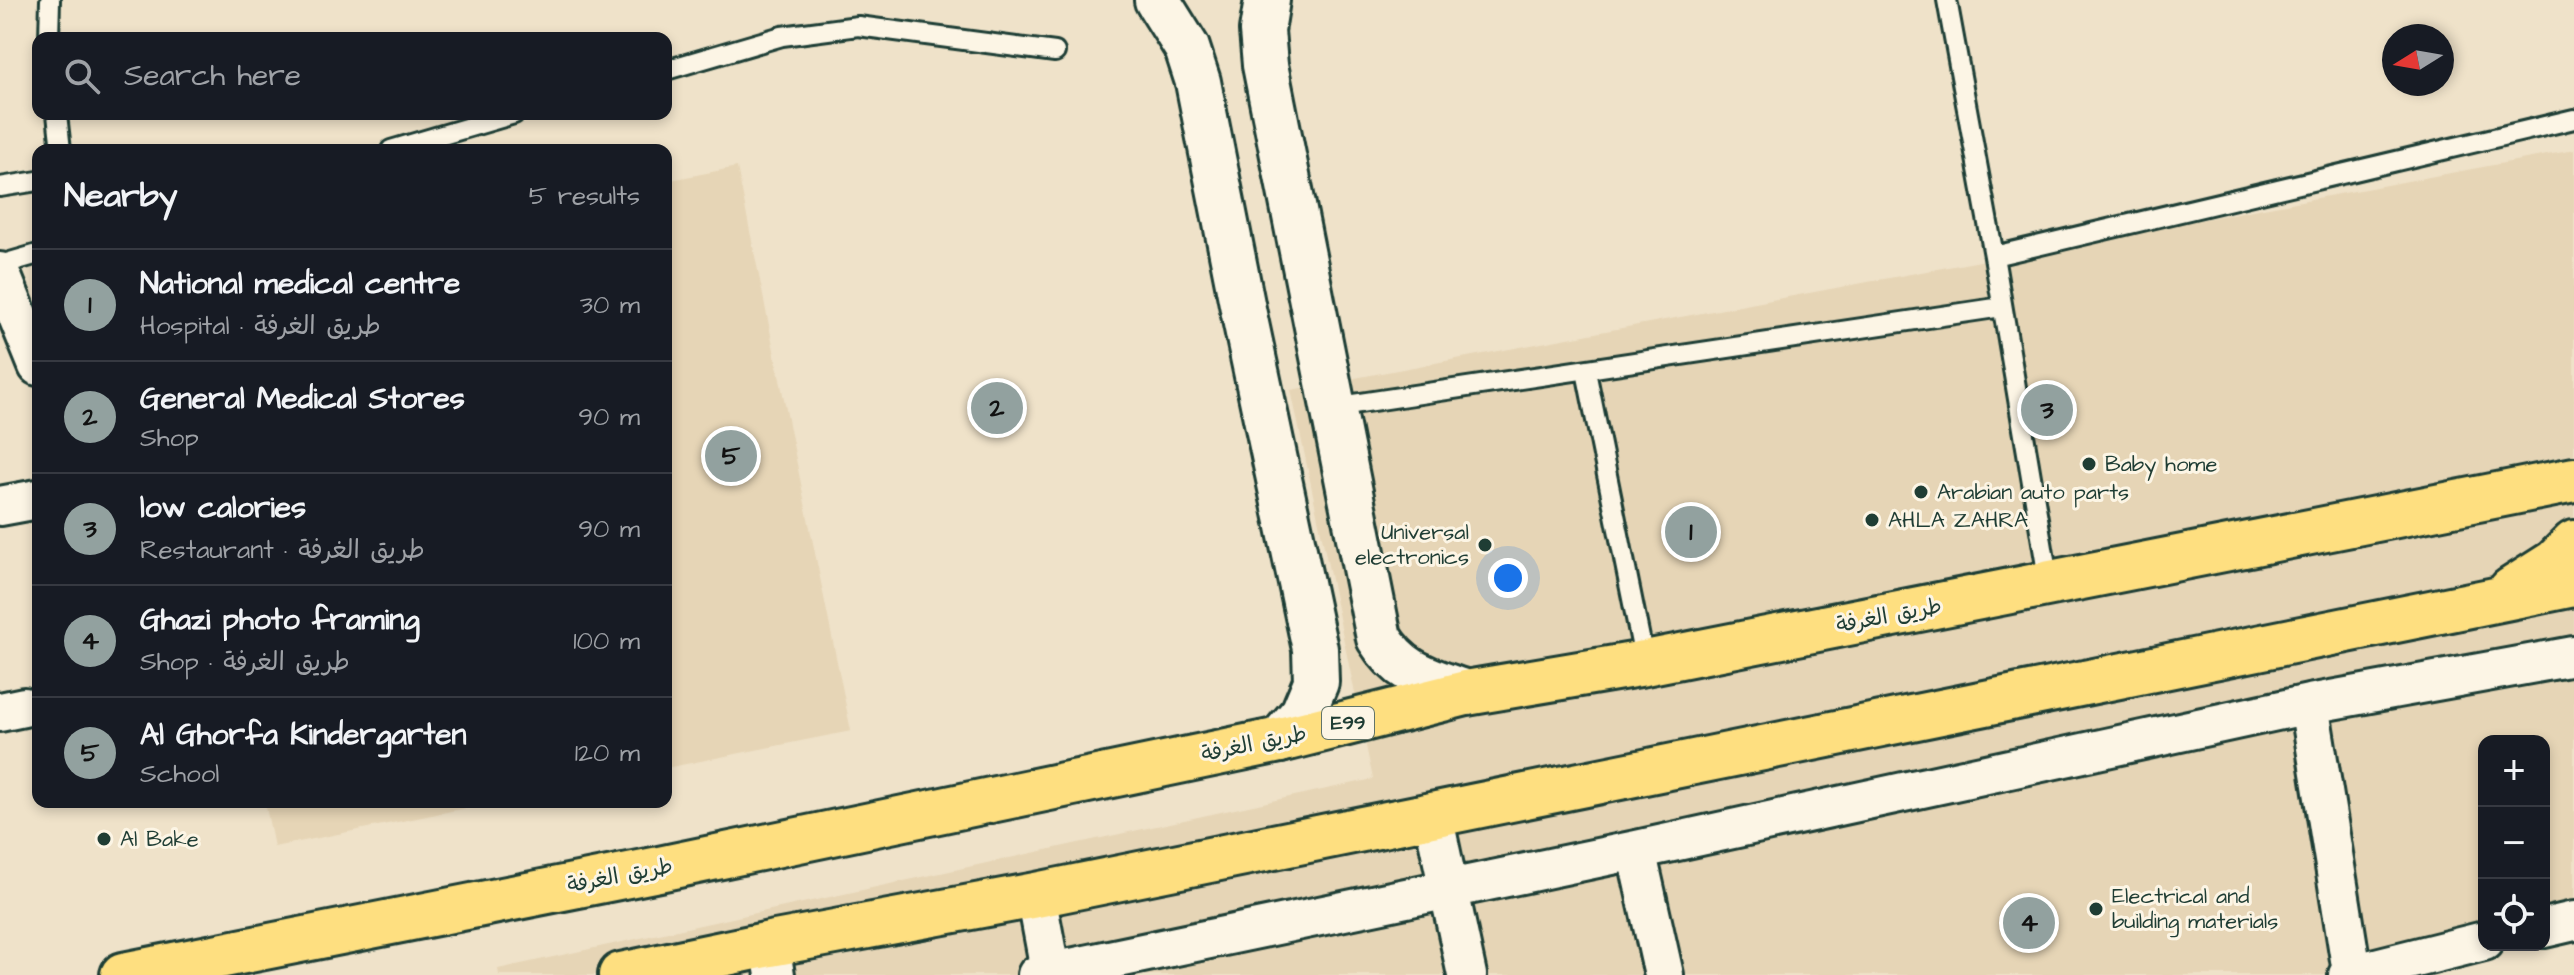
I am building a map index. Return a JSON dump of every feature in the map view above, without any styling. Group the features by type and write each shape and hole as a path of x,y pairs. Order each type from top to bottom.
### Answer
{"highway":[{"name":"طريق الغرفة","path":"123,975 643,872 1280,740 1466,693 1645,663 2570,485"},
{"path":"2492,601 2555,562 2574,543"},
{"path":"621,975 773,959 1036,895 2574,584"}],"street":[{"path":"1157,0 1187,48 1198,82 1315,649 1316,682 1303,713 1280,740"},
{"path":"1267,0 1262,31 1265,65 1379,638 1390,656 1416,674 1466,693"},
{"path":"0,272 32,351"},
{"path":"0,506 32,500"},
{"path":"1036,895 1046,974 2309,704 2574,656"},
{"path":"2309,704 2350,974 2426,965 2478,943"},
{"path":"1433,815 1467,975"},
{"path":"1636,850 1664,975"},
{"path":"2550,927 2574,921"}],"lane":[{"path":"49,32 50,0"},
{"path":"1947,0 2049,585"},
{"path":"672,68 782,36 858,26 1055,52"},
{"path":"1994,256 2574,119"},
{"path":"58,120 60,144"},
{"path":"412,144 494,120"},
{"path":"0,187 32,182"},
{"path":"0,265 32,256"},
{"path":"1333,407 2002,307"},
{"path":"1586,371 1645,663"}],"shaded area":[{"path":"2574,150 2574,924 2550,929 2550,735 2478,735 2478,944 2337,975 499,975 498,969 1373,779 1291,390"},
{"path":"737,167 851,731 672,767 672,180"},
{"path":"266,808 466,808 274,847"}],"place":[{"name":"General Medical Stores","path":"997,408"},
{"name":"low calories","path":"2047,410"},
{"name":"Al Ghorfa Kindergarten","path":"731,456"},
{"name":"Baby home","path":"2089,464"},
{"name":"Arabian auto parts","path":"1921,492"},
{"name":"AHLA ZAHRA","path":"1872,520"},
{"name":"National medical centre","path":"1691,532"},
{"name":"Universal electronics","path":"1485,545"},
{"name":"Al Bake","path":"104,839"},
{"name":"Electrical and building materials","path":"2096,909"},
{"name":"Ghazi photo framing","path":"2029,923"}]}
